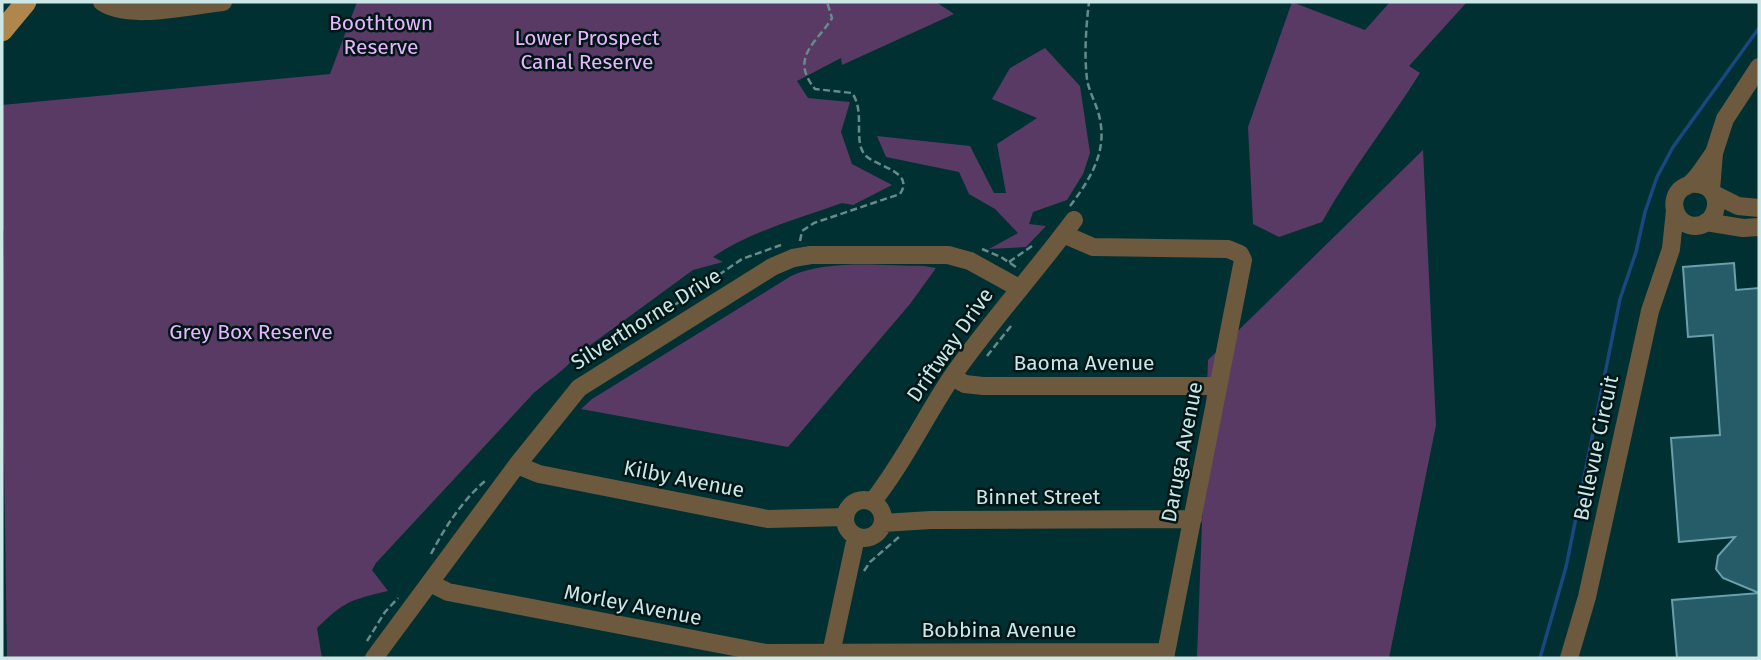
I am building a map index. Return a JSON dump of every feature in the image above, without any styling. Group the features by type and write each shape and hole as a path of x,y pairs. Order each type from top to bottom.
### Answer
{"main road":[{"path":"2,31 26,2"}],"street":[{"path":"102,2 131,12 223,2"},
{"path":"1671,248 1715,213 1714,153 1725,119 1746,97 1759,67"},
{"path":"1690,184 1714,153"},
{"path":"1759,208 1738,206 1704,185 1684,186 1675,197 1675,210 1683,222 1689,225 1704,223 1743,228 1759,227"},
{"name":"Bellevue Circuit","path":"1569,658 1589,585 1650,311 1671,248 1675,210"},
{"name":"Daruga Avenue","path":"1068,221 1093,247 1228,249 1240,254 1243,260 1166,655"},
{"name":"Driftway Drive","path":"873,501 887,483 952,377 1068,221"},
{"name":"Silverthorne Drive","path":"374,658 517,465 579,388 772,267 793,258 830,254 948,255 970,261 1018,288"},
{"name":"Baoma Avenue","path":"952,377 965,384 984,386 1217,386"},
{"name":"Kilby Avenue","path":"517,465 538,474 768,519 845,517"},
{"path":"873,501 883,514 881,529 871,537 856,537 846,525 847,510 855,502 873,501"},
{"name":"Binnet Street","path":"883,523 931,520 1193,519"},
{"path":"831,656 856,537"},
{"name":"Morley Avenue","path":"430,583 448,592 748,651 831,656"},
{"name":"Bobbina Avenue","path":"831,656 1166,655"}],"path":[{"path":"799,242 803,231 814,223 893,197 900,194 904,188 900,175 867,157 862,150 860,110 852,93 815,89 808,80 807,51 832,18 827,2"},
{"path":"1068,221 1095,169 1101,143 1101,121 1087,81 1088,2"},
{"path":"1010,262 1042,239"},
{"path":"863,574 875,557 899,539"}],"green space":[{"name":"Grey Box Reserve","path":"357,2 936,2 954,14 842,65 841,58 797,81 808,98 850,102 841,132 852,164 892,185 853,205 842,203 775,226 728,248 713,257 723,262 693,270 574,357 531,396 376,563 372,570 388,591 349,603 317,628 322,658 7,658 2,105 330,74"},
{"path":"1292,2 1365,30 1390,2 1467,2 1409,66 1420,73 1322,222 1279,237 1253,224 1248,127"},
{"path":"1045,48 1080,86 1090,153 1083,174 1067,200 1033,212 1029,224 1046,226 1026,247 989,249 1018,233 995,209 969,194 959,172 886,157 877,136 970,146 994,193 1006,193 997,144 1037,118 992,99 1010,68"},
{"path":"1423,150 1436,425 1389,658 1197,658 1208,360"},
{"path":"839,265 936,268 910,304 788,447 581,409 592,399 791,276"}],"building":[{"path":"1734,263 1736,290 1759,288 1759,593 1723,578 1716,569 1718,556 1735,537 1679,542 1671,438 1720,435 1713,335 1688,337 1683,267"},
{"path":"1759,593 1759,658 1677,658 1672,600"}],"waterway":[{"path":"1540,658 1566,567 1620,299 1657,177 1673,147 1759,28"}],"park label":[{"name":"Boothtown Reserve","path":"381,35"},
{"name":"Lower Prospect Canal Reserve","path":"587,50"}]}
